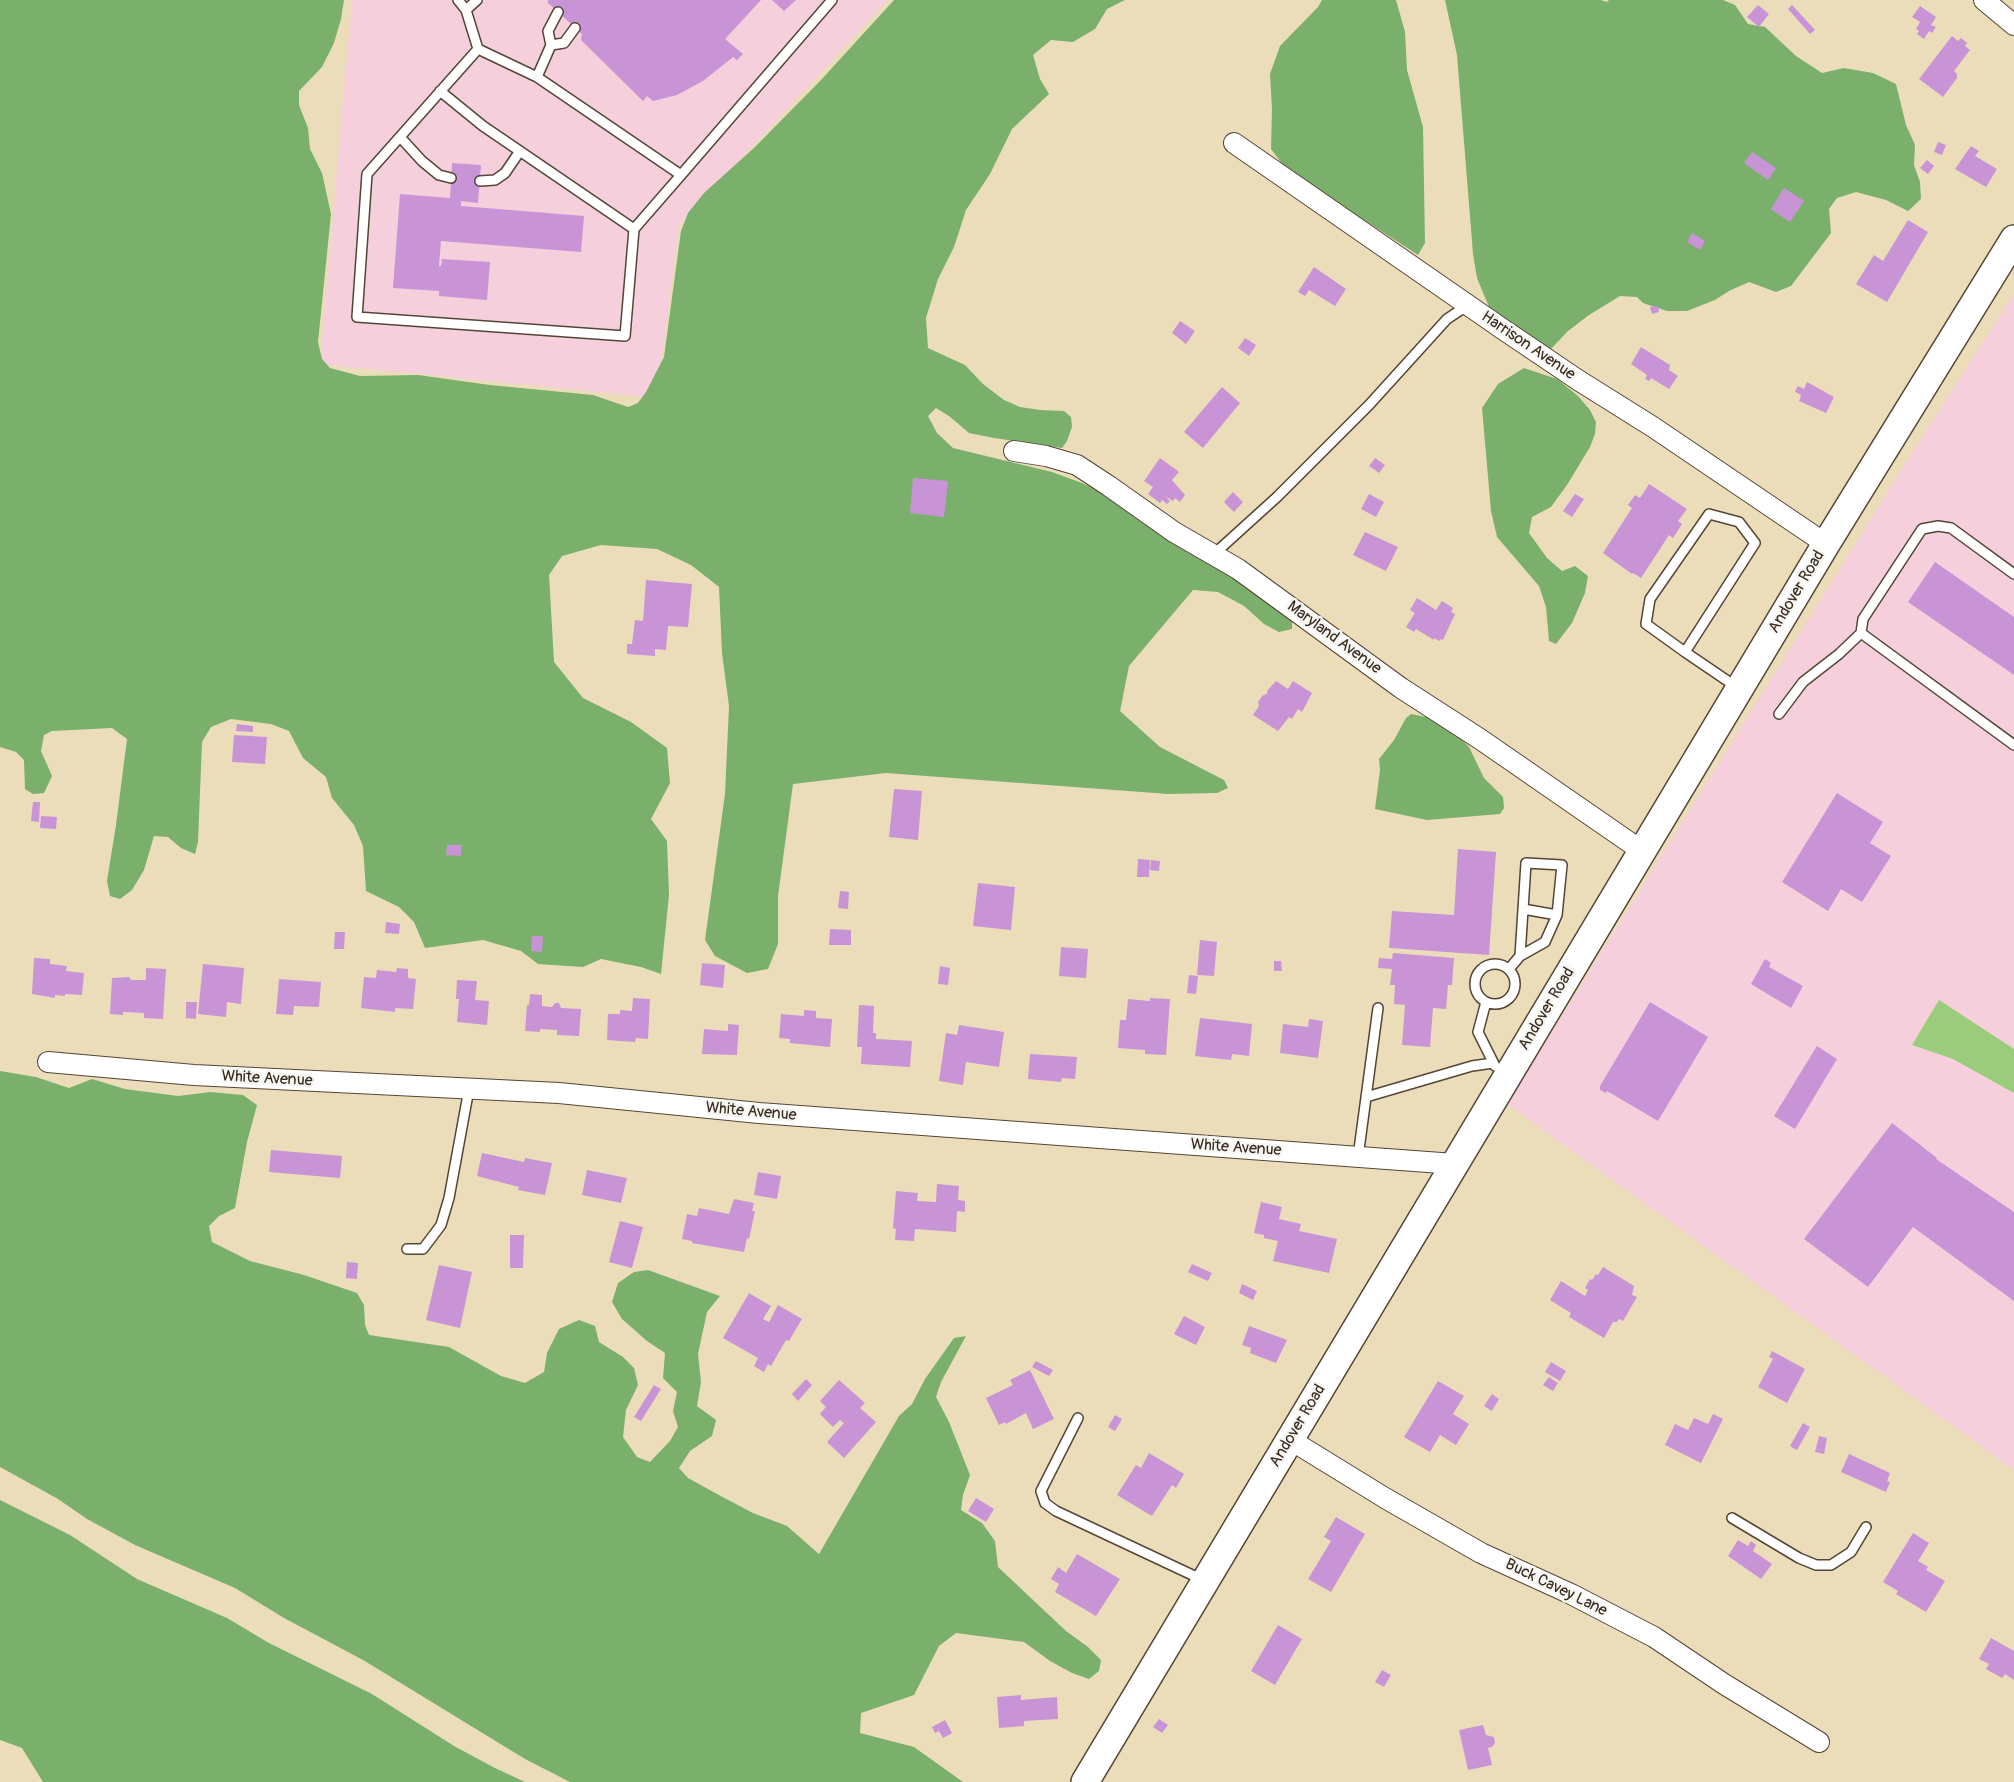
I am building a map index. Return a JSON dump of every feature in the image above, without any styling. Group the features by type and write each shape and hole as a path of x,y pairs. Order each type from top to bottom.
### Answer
{"street":[{"path":"1984,0 2014,25"},
{"name":"Harrison Avenue","path":"1234,143 1578,380 1653,427 1826,544"},
{"name":"Andover Road","path":"1084,1782 1455,1164 1498,1073 1642,851 1826,544 2014,239"},
{"name":"Maryland Avenue","path":"1014,451 1046,456 1077,465 1174,532 1238,569 1401,688 1480,739 1642,851"},
{"name":"White Avenue","path":"48,1062 194,1075 559,1093 759,1113 1455,1164"},
{"name":"Buck Cavey Lane","path":"1289,1439 1481,1553 1571,1594 1654,1637 1724,1684 1819,1742"}],"lane":[{"path":"458,0 466,10 478,49 537,77 681,175"},
{"path":"466,10 477,0"},
{"path":"478,49 367,174 357,317 625,336 634,229 832,0"},
{"path":"537,77 551,45 548,31 558,12"},
{"path":"551,45 564,43 575,28"},
{"path":"440,91 483,126 634,229"},
{"path":"400,137 439,176 451,178"},
{"path":"480,181 495,180 505,173 520,152"},
{"path":"1213,555 1277,497 1352,422 1447,319 1468,305"},
{"path":"1684,652 1755,543 1739,522 1709,514 1650,599 1646,624 1684,652 1740,689"},
{"path":"1779,714 1803,682 1839,654 1861,633 1863,619 1922,529 1938,526 1951,528 2014,574"},
{"path":"1861,633 2014,745"},
{"path":"1509,969 1520,956 1545,942 1557,915 1562,865 1526,863 1520,956"},
{"path":"1523,909 1557,915"},
{"path":"1497,964 1509,969 1515,981 1513,994 1506,1001 1500,1004 1486,1002 1479,996 1475,987 1476,977 1481,970 1497,964"},
{"path":"1486,1002 1478,1032 1498,1073"},
{"path":"1358,1157 1378,1008"},
{"path":"1366,1097 1472,1066 1498,1073"},
{"path":"407,1249 423,1250 441,1225 449,1198 469,1089"},
{"path":"1078,1418 1041,1491 1045,1503 1056,1511 1205,1581"},
{"path":"1732,1518 1798,1558 1816,1565 1831,1565 1851,1552 1866,1527"}],"shaded area":[{"path":"352,0 888,0 679,226 657,398 320,364"},
{"path":"2014,294 2014,1049 1939,1000 1912,1044 1953,1059 2014,1093 2014,1470 1507,1104 1907,461"}],"green space":[{"path":"0,0 344,0 334,43 322,67 299,91 299,105 308,128 310,149 322,173 331,214 318,342 322,359 330,368 360,376 418,375 593,395 628,407 638,403 646,392 664,357 681,231 688,213 704,193 755,147 821,80 894,0 1125,0 1107,9 1095,29 1073,42 1051,40 1033,55 1040,79 1049,94 1012,129 990,174 966,210 954,247 938,279 926,318 928,348 965,365 983,384 1004,400 1020,407 1064,411 1071,417 1072,427 1067,441 1062,448 994,438 969,433 936,408 928,416 937,433 953,448 1052,472 1118,499 1223,567 1292,619 1292,629 1279,632 1264,624 1244,606 1218,592 1193,590 1129,666 1120,711 1160,747 1224,780 1228,788 1217,793 1168,794 886,773 793,784 778,896 778,944 768,969 747,973 715,956 705,940 725,794 729,706 722,653 719,587 691,565 657,549 601,545 562,556 549,575 554,662 583,698 631,722 667,748 670,783 651,819 667,841 669,895 661,974 641,967 601,959 583,967 538,964 521,951 483,940 425,948 414,922 399,907 366,891 363,846 354,825 332,798 326,777 303,758 289,731 271,724 231,719 211,727 202,742 198,842 195,854 181,848 168,837 154,836 144,870 132,890 120,899 110,896 107,881 127,739 112,728 52,731 44,735 41,751 52,776 44,793 33,794 25,789 24,760 16,752 0,747"},
{"path":"1322,0 1396,0 1405,32 1407,70 1423,127 1425,243 1418,255 1286,169 1271,149 1270,74 1280,46"},
{"path":"1445,0 1601,0 1607,2 1609,0 1723,0 1735,5 1748,24 1765,27 1796,56 1822,73 1844,68 1873,73 1896,84 1906,125 1915,145 1914,165 1920,182 1921,199 1908,211 1886,200 1856,192 1837,198 1829,209 1831,233 1791,286 1776,292 1749,282 1715,300 1687,311 1667,311 1643,303 1637,297 1620,296 1568,331 1550,350 1525,336 1489,307 1477,278 1473,254 1457,55"},
{"path":"1524,368 1557,379 1578,396 1590,410 1596,422 1595,434 1590,447 1551,507 1532,517 1529,533 1547,558 1562,571 1575,566 1588,576 1585,593 1572,623 1556,644 1549,641 1546,607 1539,586 1497,537 1491,511 1482,408 1498,384"},
{"path":"1411,714 1426,717 1453,731 1469,747 1484,778 1503,797 1504,808 1500,814 1427,820 1375,809 1380,770 1379,759"},
{"path":"1939,1000 2014,1049 2014,1093 1953,1059 1912,1045"},
{"path":"0,1071 36,1077 69,1088 92,1079 125,1089 178,1096 210,1092 243,1095 257,1105 247,1142 235,1208 219,1216 209,1226 212,1242 250,1261 304,1275 357,1293 364,1305 365,1325 369,1335 449,1347 501,1376 525,1383 544,1372 547,1353 559,1329 579,1320 595,1326 599,1342 623,1357 634,1368 638,1385 626,1410 623,1437 637,1457 650,1462 670,1441 678,1427 673,1411 677,1392 663,1378 665,1353 622,1319 612,1302 618,1283 634,1272 648,1270 720,1296 707,1312 698,1354 701,1382 697,1406 716,1420 712,1436 690,1451 679,1468 688,1478 717,1494 753,1513 787,1526 819,1554 899,1416 912,1404 925,1379 954,1338 966,1336 941,1382 936,1397 949,1422 970,1475 961,1510 982,1523 995,1541 998,1567 1066,1631 1101,1660 1099,1671 1089,1679 1050,1661 1024,1642 956,1633 939,1646 914,1695 861,1713 860,1733 914,1747 963,1782 570,1782 525,1759 363,1660 284,1618 235,1588 135,1545 0,1467"},
{"path":"0,1500 70,1535 137,1579 227,1618 269,1643 372,1694 454,1746 525,1782 43,1782 22,1748 0,1740"}],"building":[{"path":"549,0 761,0 725,39 743,54 737,60 733,57 703,81 677,95 653,101 647,96 643,101 581,40 582,34 547,2"},
{"path":"772,0 796,0 784,11"},
{"path":"1758,5 1769,14 1759,27 1747,17"},
{"path":"1792,5 1815,30 1810,34 1788,9"},
{"path":"1920,6 1936,17 1931,25 1936,27 1932,33 1929,31 1924,39 1917,34 1919,31 1916,29 1920,22 1912,17"},
{"path":"1952,36 1958,41 1961,38 1970,50 1954,71 1957,78 1943,97 1919,79"},
{"path":"1938,142 1946,145 1942,155 1934,152"},
{"path":"1971,146 1979,151 1975,156 1997,169 1986,187 1955,169"},
{"path":"1752,152 1776,168 1768,180 1744,163"},
{"path":"1927,160 1934,166 1928,174 1920,168"},
{"path":"452,163 481,165 478,203 461,201 461,206 584,216 581,252 441,241 439,266 441,266 442,259 490,262 487,300 439,296 439,291 393,288 400,194 450,198"},
{"path":"1784,188 1804,201 1790,222 1771,209"},
{"path":"1908,220 1928,232 1887,302 1856,284 1874,255 1883,261"},
{"path":"1692,233 1705,241 1700,250 1687,242"},
{"path":"1314,267 1346,289 1335,306 1309,290 1305,296 1298,292"},
{"path":"1658,306 1659,312 1652,314 1650,307"},
{"path":"1180,321 1195,331 1186,344 1172,333"},
{"path":"1245,338 1256,345 1249,356 1238,348"},
{"path":"1641,347 1670,365 1669,370 1678,376 1669,389 1651,378 1649,381 1645,379 1647,375 1631,364"},
{"path":"1807,382 1834,397 1826,413 1799,401 1801,395 1795,392 1796,389 1798,386 1804,389"},
{"path":"1222,387 1240,403 1203,448 1184,432"},
{"path":"1160,458 1179,472 1172,480 1185,495 1180,502 1175,498 1173,501 1165,496 1170,501 1167,504 1162,500 1160,503 1148,494 1153,487 1144,481"},
{"path":"1375,458 1385,465 1379,473 1369,466"},
{"path":"913,478 948,481 944,517 910,513"},
{"path":"1649,484 1687,509 1678,521 1682,524 1673,538 1669,535 1641,578 1603,553 1632,508 1628,505 1635,495 1640,498"},
{"path":"1233,492 1243,502 1234,512 1224,502"},
{"path":"1369,494 1384,502 1376,517 1361,509"},
{"path":"1575,494 1584,499 1572,517 1563,511"},
{"path":"1365,532 1398,547 1386,571 1353,555"},
{"path":"1935,562 2014,617 2014,675 1908,602"},
{"path":"646,580 692,584 688,627 668,626 666,650 655,649 655,656 627,654 627,644 632,644 635,620 643,621"},
{"path":"1417,598 1436,610 1442,601 1453,608 1451,612 1455,614 1443,640 1439,641 1434,638 1434,640 1416,629 1414,632 1406,627 1415,613 1410,610"},
{"path":"1276,681 1288,689 1293,681 1312,693 1302,712 1298,709 1292,719 1289,717 1278,731 1253,715 1262,696 1268,693 1267,691"},
{"path":"237,724 253,726 253,732 236,731"},
{"path":"234,735 267,737 265,764 232,762"},
{"path":"894,789 922,791 918,840 889,837"},
{"path":"1837,793 1883,822 1870,843 1891,856 1862,902 1841,889 1828,911 1782,882"},
{"path":"33,802 40,802 39,822 31,821"},
{"path":"41,816 57,817 56,829 40,828"},
{"path":"447,845 462,845 461,856 446,855"},
{"path":"1458,849 1496,852 1489,955 1389,948 1392,911 1454,915"},
{"path":"1138,859 1150,860 1149,877 1137,877"},
{"path":"1151,860 1160,861 1159,871 1150,870"},
{"path":"978,883 1015,887 1011,930 973,926"},
{"path":"840,891 849,892 848,909 838,908"},
{"path":"386,922 400,924 399,934 385,933"},
{"path":"830,929 851,930 851,945 829,945"},
{"path":"335,932 345,932 344,949 334,949"},
{"path":"532,936 543,936 542,952 531,951"},
{"path":"1200,940 1217,942 1214,976 1197,975"},
{"path":"1061,947 1088,949 1086,978 1059,976"},
{"path":"1393,953 1454,958 1452,985 1448,985 1446,1009 1433,1008 1430,1047 1402,1045 1405,1005 1394,1004 1395,985 1390,985 1392,969 1378,968 1379,958 1392,959"},
{"path":"34,958 50,959 50,964 67,966 66,971 84,973 82,995 55,995 55,998 32,994"},
{"path":"1765,959 1771,963 1769,967 1803,986 1791,1008 1751,984"},
{"path":"1274,961 1281,961 1282,971 1274,971"},
{"path":"702,963 725,965 723,988 700,985"},
{"path":"203,964 244,968 241,1004 227,1002 226,1017 198,1014"},
{"path":"940,966 950,968 948,985 938,984"},
{"path":"146,968 166,969 163,1019 144,1018 144,1013 110,1014 112,978 129,977 131,980 146,980"},
{"path":"397,968 408,969 408,978 416,979 413,1009 395,1008 395,1012 361,1008 364,977 376,978 377,970 396,972"},
{"path":"1189,975 1198,976 1196,994 1187,993"},
{"path":"279,979 321,982 319,1007 294,1006 293,1015 276,1014"},
{"path":"457,980 477,981 475,1000 489,1001 487,1025 457,1022 459,999 456,999"},
{"path":"530,994 542,995 542,1006 552,1007 555,1003 559,1003 561,1008 581,1009 579,1036 557,1035 557,1030 525,1031"},
{"path":"633,998 650,999 648,1039 636,1038 635,1042 607,1040 608,1014 620,1014 620,1010 632,1011"},
{"path":"1150,998 1170,999 1166,1055 1145,1054 1145,1050 1118,1048 1120,1020 1126,1020 1128,999 1150,1001"},
{"path":"186,1002 197,1002 196,1019 186,1018"},
{"path":"1650,1002 1708,1037 1658,1121 1607,1091 1606,1093 1600,1090 1600,1086"},
{"path":"859,1005 874,1006 873,1033 876,1033 876,1039 912,1041 910,1067 861,1064 862,1047 857,1047"},
{"path":"804,1010 816,1011 816,1018 832,1019 830,1047 790,1043 790,1039 779,1038 781,1014 804,1016"},
{"path":"1200,1018 1252,1024 1249,1056 1232,1054 1231,1060 1195,1056"},
{"path":"1309,1019 1323,1021 1318,1058 1280,1053 1283,1024 1308,1027"},
{"path":"728,1024 739,1025 737,1055 702,1054 704,1029 728,1031"},
{"path":"959,1025 1004,1032 999,1067 966,1062 963,1085 939,1081 946,1033 957,1035"},
{"path":"1817,1046 1837,1059 1795,1129 1774,1116"},
{"path":"1030,1054 1077,1057 1075,1079 1062,1078 1061,1082 1028,1079"},
{"path":"1892,1123 1936,1159 2014,1212 2014,1301 1913,1227 1868,1287 1804,1239"},
{"path":"271,1150 342,1156 340,1178 269,1172"},
{"path":"482,1153 524,1162 525,1158 552,1163 545,1195 518,1190 519,1187 477,1176"},
{"path":"587,1170 627,1178 621,1203 582,1195"},
{"path":"758,1172 781,1176 777,1199 754,1195"},
{"path":"937,1184 959,1186 958,1200 965,1201 965,1212 957,1211 956,1232 915,1229 914,1241 895,1240 896,1229 893,1228 896,1191 918,1193 917,1201 936,1202"},
{"path":"734,1199 754,1203 752,1211 755,1211 744,1252 692,1243 692,1241 682,1239 687,1214 697,1216 699,1208 729,1214"},
{"path":"1261,1202 1282,1207 1279,1219 1301,1224 1299,1231 1337,1239 1329,1273 1273,1261 1278,1241 1254,1233"},
{"path":"620,1221 643,1227 632,1268 609,1262"},
{"path":"510,1235 524,1235 523,1268 510,1268"},
{"path":"347,1262 358,1263 357,1279 346,1278"},
{"path":"1192,1264 1212,1273 1208,1281 1188,1272"},
{"path":"439,1265 472,1272 460,1328 426,1320"},
{"path":"1603,1267 1634,1286 1632,1295 1637,1297 1623,1321 1619,1319 1613,1322 1604,1338 1569,1317 1571,1313 1550,1300 1561,1281 1585,1296 1588,1290 1585,1288 1590,1279 1598,1275"},
{"path":"1242,1284 1257,1291 1253,1300 1239,1293"},
{"path":"749,1293 771,1306 763,1319 769,1322 778,1305 802,1319 789,1341 786,1340 771,1366 768,1364 764,1372 754,1366 758,1358 723,1338"},
{"path":"1184,1316 1205,1327 1196,1345 1174,1334"},
{"path":"1249,1326 1287,1340 1276,1363 1250,1353 1251,1348 1242,1345"},
{"path":"1772,1351 1805,1369 1787,1403 1758,1387 1773,1359 1769,1357"},
{"path":"1036,1361 1053,1370 1049,1376 1032,1367"},
{"path":"1551,1362 1566,1371 1560,1381 1545,1372"},
{"path":"1030,1370 1054,1419 1033,1429 1026,1413 1006,1424 1005,1422 999,1425 986,1398 1013,1385 1010,1380"},
{"path":"1549,1377 1558,1383 1553,1391 1543,1385"},
{"path":"806,1379 812,1385 798,1401 792,1394"},
{"path":"839,1380 865,1403 860,1408 876,1422 844,1458 827,1442 844,1423 840,1420 833,1427 820,1414 826,1407 820,1401"},
{"path":"1438,1381 1464,1396 1453,1414 1469,1424 1456,1445 1440,1435 1430,1452 1404,1437"},
{"path":"654,1385 661,1389 641,1421 634,1417"},
{"path":"1492,1394 1499,1399 1492,1411 1484,1406"},
{"path":"1713,1414 1723,1419 1701,1463 1665,1445 1675,1424 1688,1430 1694,1418 1708,1424"},
{"path":"1115,1415 1122,1419 1115,1431 1108,1427"},
{"path":"1803,1423 1810,1427 1797,1450 1790,1446"},
{"path":"1819,1436 1827,1438 1824,1454 1815,1452"},
{"path":"1149,1453 1184,1474 1176,1488 1172,1485 1152,1516 1117,1495 1136,1465 1141,1468"},
{"path":"1849,1454 1890,1473 1887,1481 1890,1482 1886,1492 1841,1472"},
{"path":"976,1498 994,1509 986,1522 968,1511"},
{"path":"1336,1517 1365,1534 1331,1592 1308,1579 1331,1541 1324,1537"},
{"path":"1913,1533 1929,1543 1918,1561 1928,1567 1926,1570 1945,1581 1926,1612 1896,1594 1898,1591 1883,1582"},
{"path":"1738,1540 1748,1546 1751,1541 1756,1545 1753,1551 1772,1564 1761,1579 1728,1556"},
{"path":"1077,1554 1120,1579 1096,1616 1055,1592 1059,1584 1051,1579 1058,1567 1066,1573"},
{"path":"1278,1625 1302,1639 1275,1685 1251,1671"},
{"path":"1991,1638 2014,1651 2014,1680 2005,1674 2002,1678 1986,1669 1989,1664 1979,1659"},
{"path":"1382,1670 1391,1675 1384,1687 1375,1682"},
{"path":"1021,1695 1021,1700 1057,1697 1058,1719 1024,1721 1024,1726 999,1728 997,1697"},
{"path":"1159,1719 1168,1725 1162,1733 1153,1727"},
{"path":"945,1720 952,1733 943,1738 939,1731 935,1733 932,1727"},
{"path":"1483,1725 1486,1735 1494,1737 1495,1743 1488,1748 1492,1765 1468,1770 1459,1730"}]}
